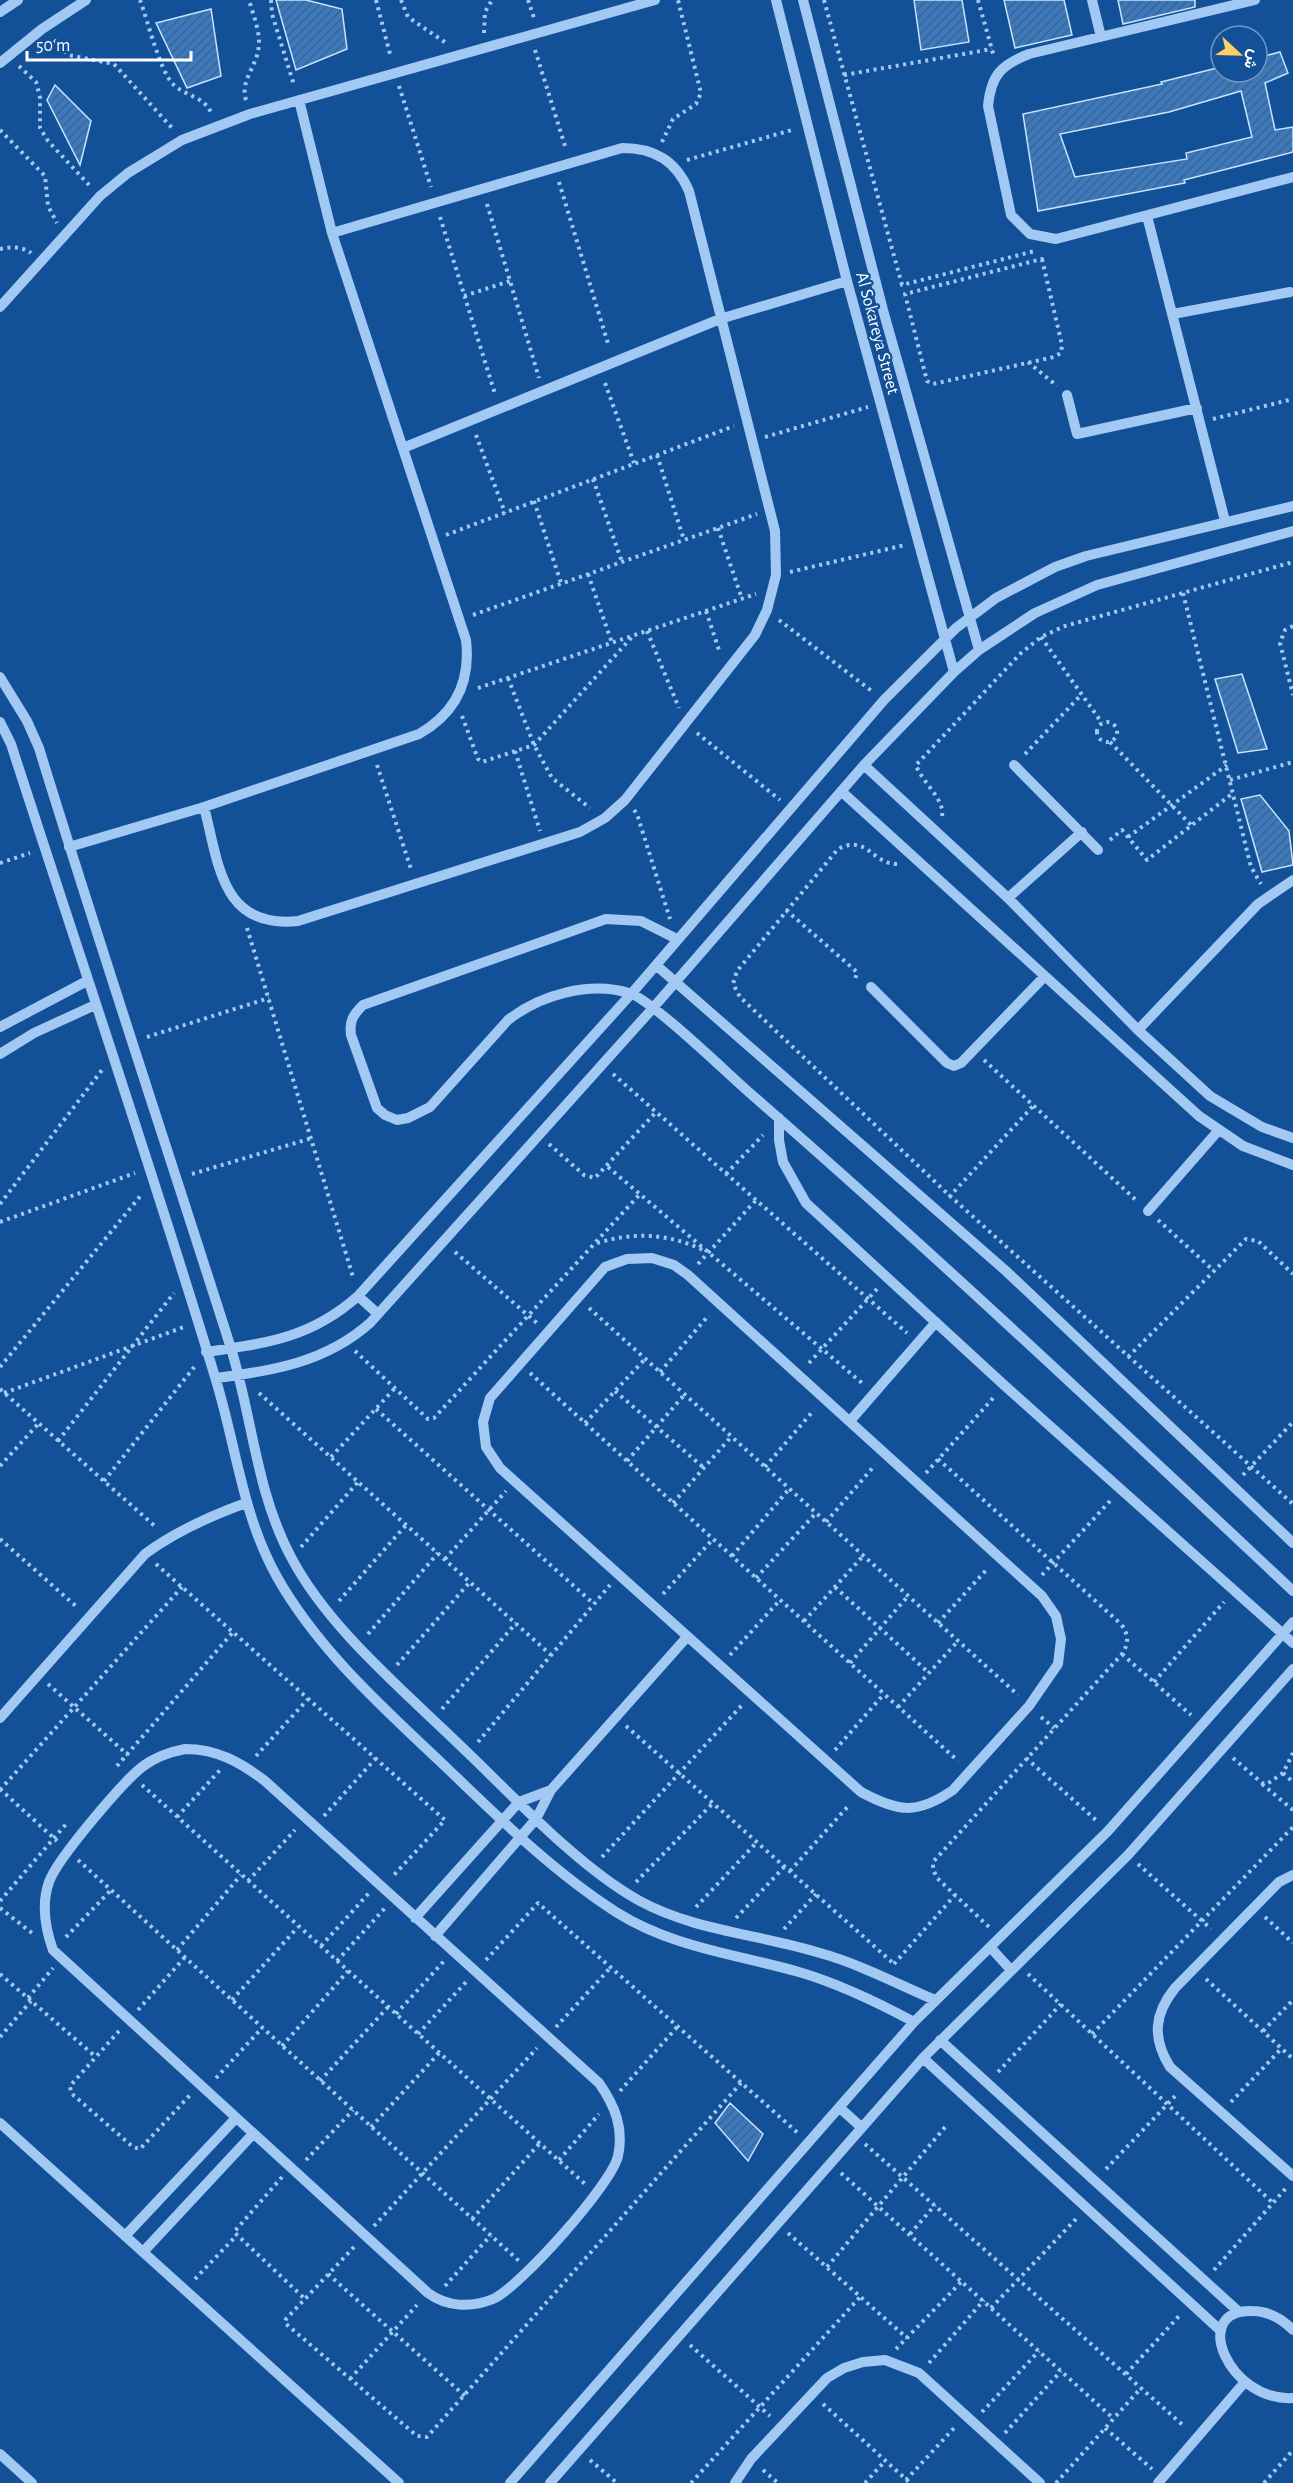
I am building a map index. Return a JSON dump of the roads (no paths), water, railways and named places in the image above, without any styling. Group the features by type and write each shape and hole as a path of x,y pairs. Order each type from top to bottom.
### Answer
{"street":[{"path":"0,12 18,0"},
{"path":"4,60 42,29 86,0"},
{"path":"0,307 100,196 128,173 182,140 250,114 655,0"},
{"name":"Al Sokareya Street","path":"776,0 847,281 954,672"},
{"name":"Al Sokareya Street","path":"803,0 883,310 979,650"},
{"path":"1092,0 1101,37"},
{"path":"1255,0 1029,54 1012,60 998,72 989,88 988,106 1011,215 1019,226 1036,236 1056,239 1293,177"},
{"path":"69,847 204,807 419,734 433,726 458,698 468,658 460,620 332,233 298,100"},
{"path":"204,807 229,895 241,908 258,919 278,923 298,921 580,832 604,818 625,800 755,635 766,610 776,575 777,553 769,510 689,191 682,176 672,164 657,153 639,148 622,148 332,233"},
{"path":"1147,216 1225,521"},
{"path":"403,448 720,319 847,281"},
{"path":"1173,314 1290,292"},
{"path":"1067,395 1077,434 1197,408"},
{"path":"206,1352 281,1340 307,1331 330,1318 358,1296 632,993 884,700 944,639 969,618 1024,581 1086,556 1293,506"},
{"path":"216,1378 309,1361 346,1342 378,1314 676,981 864,765 954,672 979,650 1035,613 1097,585 1293,531"},
{"path":"0,677 27,721 39,748 231,1348 267,1498 291,1558 329,1613 388,1675 536,1819 592,1867 626,1892 683,1920 774,1941 850,1962 935,2000"},
{"path":"0,722 11,744 216,1378 246,1503 259,1541 276,1575 318,1639 382,1707 520,1838 589,1894 652,1932 686,1946 798,1971 872,1999 914,2022"},
{"path":"864,765 1008,898 1138,1030 1210,1096 1262,1127 1293,1138"},
{"path":"1014,765 1098,850"},
{"path":"841,791 1218,1131 1243,1146 1293,1165"},
{"path":"1008,898 1082,832"},
{"path":"1138,1030 1269,894 1293,880"},
{"path":"677,939 641,921 606,919 376,998 363,1005 353,1014 350,1025 351,1035 377,1108 385,1115 397,1120 408,1118 430,1107 508,1020 520,1011 548,998 571,992 602,990 632,993 779,1118 1024,1339 1293,1591"},
{"path":"656,965 1006,1271 1293,1543"},
{"path":"871,987 947,1063 954,1066 961,1063 1045,976"},
{"path":"0,1027 87,981"},
{"path":"0,1054 34,1033 95,1005"},
{"path":"779,1118 779,1140 783,1162 806,1203 1004,1385 1293,1643"},
{"path":"1148,1211 1218,1131"},
{"path":"652,1258 674,1265 688,1275 850,1421 1032,1587 1056,1616 1061,1640 1058,1664 1029,1706 953,1790 933,1803 911,1809 888,1807 861,1792 515,1482 500,1468 486,1447 483,1422 490,1398 605,1268 627,1259 652,1258"},
{"path":"358,1296 378,1314"},
{"path":"850,1421 936,1322"},
{"path":"0,1718 144,1554 167,1537 219,1512 246,1503"},
{"path":"510,2483 810,2144 914,2022 1108,1831 1293,1622"},
{"path":"435,1936 536,1819 551,1790 687,1637"},
{"path":"550,2483 923,2058 1128,1855 1293,1669"},
{"path":"185,1749 216,1752 246,1767 315,1826 415,1918 599,2083 611,2101 618,2119 620,2138 617,2158 610,2175 597,2194 528,2269 496,2298 476,2305 454,2305 431,2296 364,2236 57,1954 47,1935 44,1917 47,1891 57,1866 68,1852 142,1767 169,1752 185,1749"},
{"path":"415,1918 519,1802 551,1790"},
{"path":"1293,1875 1279,1882 1194,1968 1164,2002 1157,2018 1156,2035 1161,2052 1170,2067 1293,2178"},
{"path":"991,1948 1014,1967"},
{"path":"940,2040 1239,2312"},
{"path":"923,2058 1221,2331"},
{"path":"840,2108 857,2131"},
{"path":"125,2236 235,2119"},
{"path":"0,2124 399,2483"},
{"path":"143,2252 252,2135"},
{"path":"1291,2325 1259,2311 1239,2312 1224,2322 1221,2331 1224,2354 1229,2365 1244,2383 1263,2394 1293,2398"},
{"path":"735,2483 752,2459 827,2378 844,2368 863,2362 885,2360 920,2373 1040,2483"},
{"path":"1160,2480 1244,2383"},
{"path":"0,2454 32,2483"}]}
